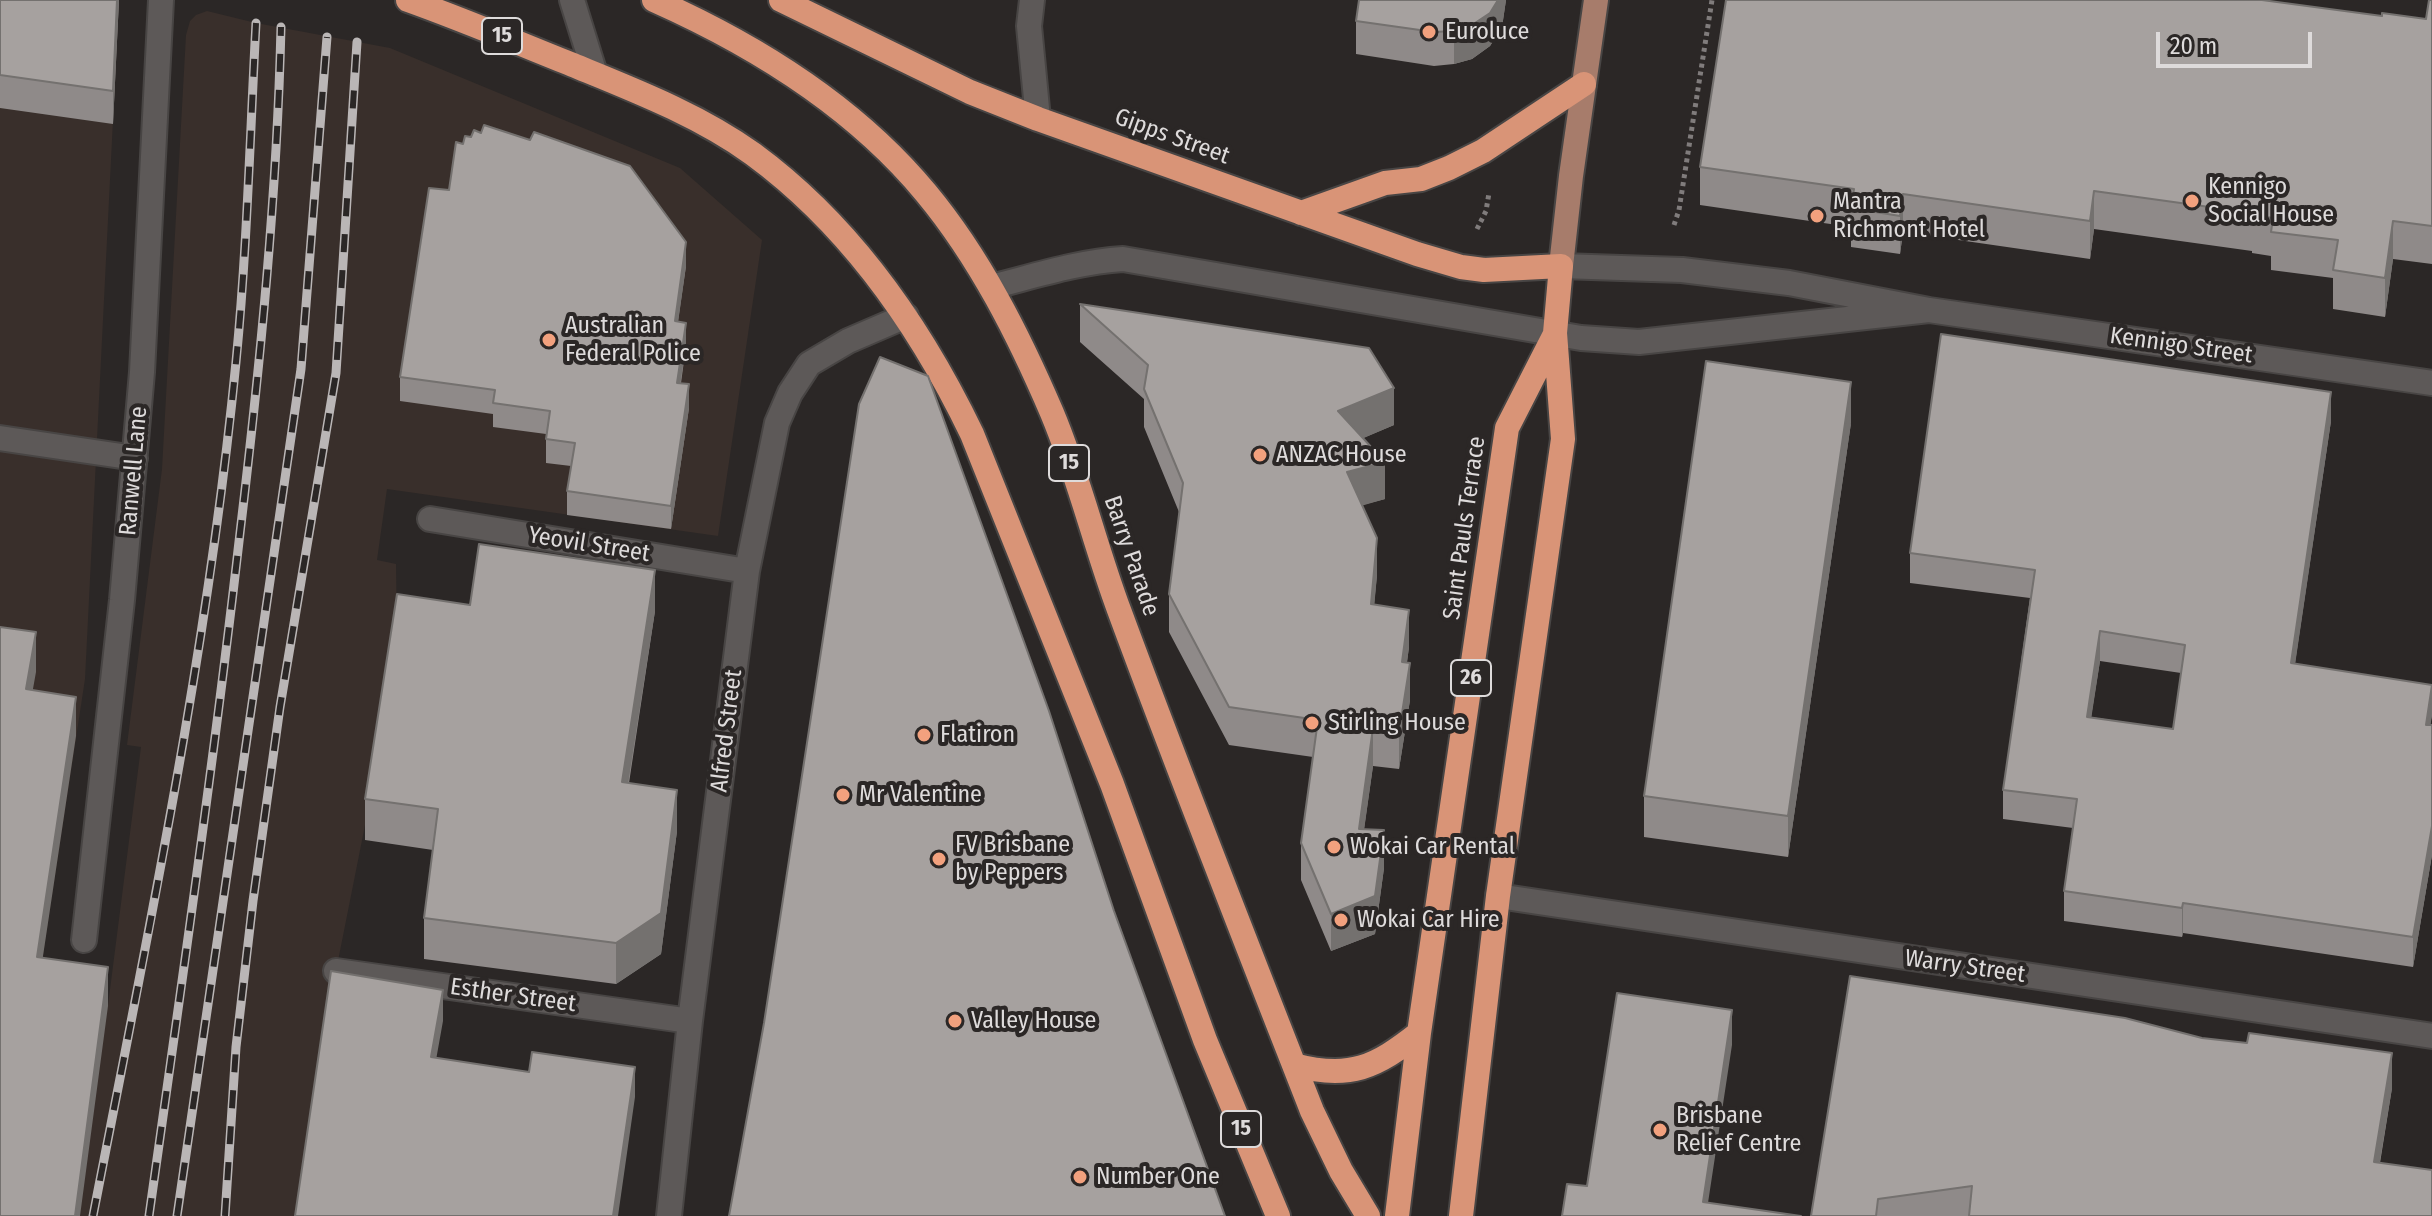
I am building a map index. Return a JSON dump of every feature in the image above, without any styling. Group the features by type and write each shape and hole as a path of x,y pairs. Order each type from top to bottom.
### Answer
{"highway":[{"name":"15","path":"408,0 660,102 751,153 824,215 876,275 906,316 947,381 972,434 1112,784 1205,1040 1278,1216"},
{"name":"Barry Parade","path":"654,0 764,57 830,101 882,146 925,192 991,287 1053,415 1119,609 1294,1065 1326,1142 1368,1216"},
{"name":"Gipps Street","path":"781,0 807,7 970,92 1417,254 1461,267 1484,270 1561,266"},
{"path":"1301,213 1385,183 1421,179 1449,168 1483,151 1584,84"},
{"name":"Saint Pauls Terrace","path":"1461,1216 1498,896 1563,439 1555,333 1561,266"},
{"name":"Saint Pauls Terrace","path":"1397,1216 1419,1033 1507,428 1555,333"},
{"path":"1294,1065 1326,1072 1362,1067 1378,1061 1419,1033"}],"main road":[{"name":"Saint Pauls Terrace","path":"1561,266 1596,0"}],"street":[{"name":"Ranwell Lane","path":"84,940 135,458 161,0"},
{"path":"572,0 595,74"},
{"path":"1032,0 1029,26 1038,119"},
{"path":"991,287 1068,266 1123,259 1555,333"},
{"name":"Kennigo Street","path":"1561,266 1621,266 1789,283 1929,310 2432,383"},
{"name":"Kennigo Street","path":"1555,333 1639,342 1929,310"},
{"name":"Alfred Street","path":"669,1216 690,1021 747,571 775,432 796,382 809,364 824,353 906,316"},
{"path":"0,438 135,458"},
{"name":"Yeovil Street","path":"430,519 747,571"},
{"name":"Warry Street","path":"1498,896 2432,1036"},
{"name":"Esther Street","path":"336,971 690,1021"}],"path":[{"path":"1674,225 1679,210 1712,0"},
{"path":"1475,234 1486,211 1490,186"}],"shaded area":[{"path":"0,0 119,0 85,679 37,995 108,1005 141,747 127,745 162,469 186,35 190,21 207,11 390,48 680,168 762,240 718,536 387,489 377,560 396,564 397,635 374,780 336,971 300,1216 0,1216"}],"building":[{"path":"0,0 117,0 113,91 0,75"},
{"path":"1359,0 1498,0 1490,13 1472,25 1454,31 1434,32 1356,21"},
{"path":"1726,0 2262,0 2426,19 2429,0 2432,0 2432,226 2393,221 2385,278 2333,270 2338,240 2271,232 2273,218 2253,213 2094,191 2090,221 1903,194 1900,216 1851,208 1854,189 1700,167"},
{"name":"Australian Federal Police","path":"484,125 530,140 534,132 630,166 686,242 675,321 686,323 677,383 689,384 671,506 567,491 575,443 546,439 550,411 493,403 495,390 400,377 429,188 449,190 456,142 463,144 465,136 471,137 474,130 481,133"},
{"path":"1080,304 1369,348 1394,388 1338,411 1385,462 1347,472 1377,538 1371,604 1409,610 1402,662 1410,663 1399,732 1373,728 1359,829 1384,830 1375,896 1331,914 1301,843 1318,720 1229,707 1169,594 1183,483 1144,389 1148,365"},
{"path":"1941,334 2331,392 2291,663 2432,685 2426,725 2432,725 2432,826 2413,937 2183,903 2182,908 2064,891 2077,799 2003,790 2035,570 1910,553","holes":["2100,631 2185,645 2173,729 2087,717"]},
{"name":"FV Brisbane by Peppers","path":"880,357 928,376 1049,711 1114,911 1225,1216 729,1216 764,1023 859,404"},
{"path":"1706,361 1851,382 1788,816 1644,796"},
{"path":"479,544 655,570 622,782 677,790 661,913 616,943 424,918 438,809 365,799 397,594 470,605"},
{"path":"0,627 36,632 26,689 76,697 37,957 108,967 75,1216 0,1216"},
{"path":"331,971 443,990 431,1057 529,1072 532,1052 635,1067 613,1216 295,1216"},
{"path":"1850,976 2125,1018 2202,1038 2247,1043 2249,1033 2392,1053 2374,1162 2432,1170 2432,1216 1969,1216 1972,1186 1878,1199 1876,1216 1811,1216"},
{"name":"Brisbane Relief Centre","path":"1617,993 1732,1010 1703,1202 1801,1216 1562,1216 1567,1184 1587,1186"}],"railway":[{"path":"93,1216 175,790 210,577 240,320 256,23"},
{"path":"149,1216 230,618 261,344 272,217 281,27"},
{"path":"177,1216 301,369 327,37"},
{"path":"225,1216 236,1047 253,901 280,707 336,373 357,42"}],"place":[{"name":"Euroluce","path":"1429,32"},
{"name":"Kennigo Social House","path":"2192,201"},
{"name":"Mantra Richmont Hotel","path":"1817,216"},
{"name":"Australian Federal Police","path":"549,340"},
{"name":"ANZAC House","path":"1260,455"},
{"name":"Stirling House","path":"1312,723"},
{"name":"Flatiron","path":"924,735"},
{"name":"Mr Valentine","path":"843,795"},
{"name":"Wokai Car Rental","path":"1334,847"},
{"name":"FV Brisbane by Peppers","path":"939,859"},
{"name":"Wokai Car Hire","path":"1341,920"},
{"name":"Valley House","path":"955,1021"},
{"name":"Brisbane Relief Centre","path":"1660,1130"},
{"name":"Number One","path":"1080,1177"}]}
